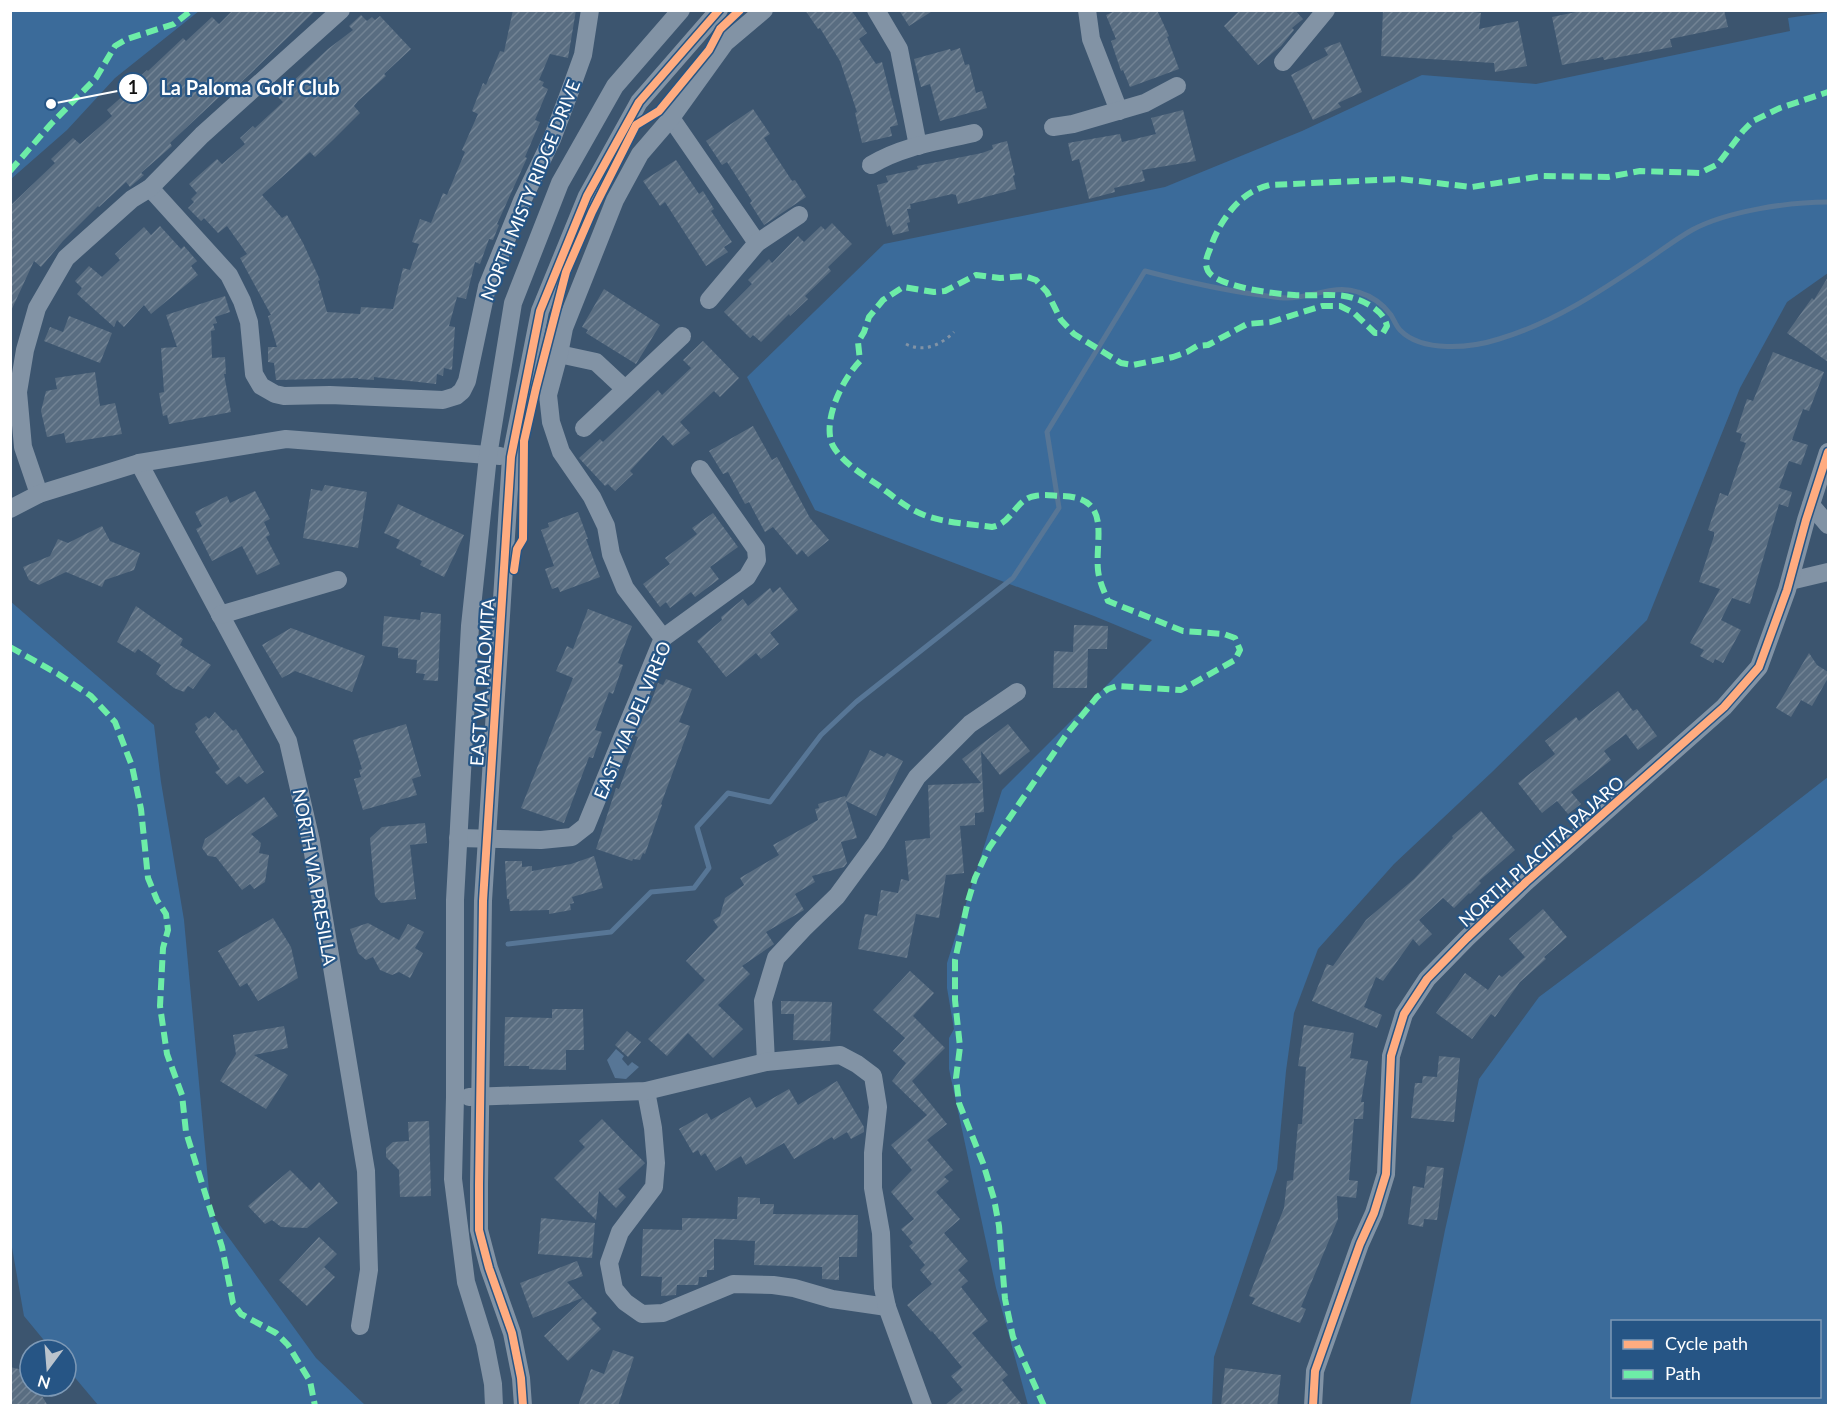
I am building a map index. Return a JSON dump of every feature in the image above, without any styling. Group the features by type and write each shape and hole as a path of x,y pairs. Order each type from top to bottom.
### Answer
{"street":[{"path":"39,494 23,447 18,392 37,308 66,258 132,199 150,188 211,127 341,10"},
{"name":"NORTH MISTY RIDGE DRIVE","path":"150,188 229,275 249,322 254,374 263,395 330,394 431,400 451,399 462,391 467,381 487,286 522,201 552,139 570,91 583,55 590,10"},
{"name":"EAST VIA PALOMITA","path":"494,1406 493,1384 484,1344 466,1282 453,1179 455,900 458,838 470,626 488,456 513,303 560,183 615,86 681,10"},
{"name":"EAST VIA PALOMITA","path":"523,1406 521,1378 512,1333 489,1268 479,1230 483,902 511,457 540,311 587,196 639,102 719,10"},
{"path":"663,638 624,588 611,554 606,526 592,497 561,452 551,422 548,395 564,328 615,200 640,154 671,118 725,43 764,10"},
{"path":"876,10 899,49 918,146"},
{"path":"1087,10 1091,39 1119,111"},
{"path":"1284,62 1326,10"},
{"path":"1053,127 1073,124 1145,103 1177,86"},
{"path":"671,118 757,243"},
{"path":"871,165 887,156 918,146 974,133"},
{"path":"709,300 757,243 798,214"},
{"path":"584,428 682,336"},
{"path":"559,354 596,362 626,389"},
{"path":"10,509 39,494 139,463 286,439 511,457"},
{"name":"NORTH PLACIITA PAJARO","path":"1313,1406 1315,1371 1360,1245 1374,1213 1386,1174 1391,1056 1404,1014 1427,979 1526,882 1724,707 1759,667 1790,581 1828,452"},
{"name":"NORTH VIA PRESILLA","path":"139,463 288,741 311,841 366,1171 369,1270 360,1326"},
{"name":"EAST VIA DEL VIREO","path":"458,838 541,840 572,837 586,826 663,638 747,577 757,560 756,549 700,469"},
{"path":"1811,505 1828,525"},
{"path":"1790,581 1828,572"},
{"path":"220,615 338,580"},
{"path":"766,1062 763,1001 776,958 802,929 837,896 876,843 917,777 969,724 1017,692"},
{"path":"455,1097 646,1091 766,1062 840,1055 857,1064 873,1076 878,1107 873,1153 873,1188 880,1233 883,1288 887,1307 923,1406"},
{"path":"646,1091 653,1128 656,1163 654,1187 620,1232 609,1263 614,1289 625,1302 642,1314 663,1313 733,1284 794,1288 832,1299 887,1307"}],"path":[{"path":"906,344 913,347 936,346 954,332"}],"shaded area":[{"path":"11,10 199,11 115,78 67,130 11,179"},
{"path":"1828,12 1828,273 1787,302 1740,388 1647,620 1491,773 1394,864 1318,949 1294,1013 1277,1169 1214,1357 1212,1405 1028,1405 996,1288 949,1069 949,1038 954,1029 947,988 947,963 1002,790 1152,640 815,510 747,377 884,244 1165,187 1302,131 1422,75 1536,84 1790,31 1788,18"},
{"path":"10,601 154,725 184,920 211,1213 316,1358 365,1405 98,1405 78,1381 78,1338 42,1338 24,1316 10,1236"},
{"path":"1828,777 1828,1405 1410,1405 1445,1230 1479,1079 1539,997"},
{"path":"616,1049 624,1056 622,1059 628,1066 632,1062 639,1067 626,1079 615,1078 607,1060"}],"building":[{"path":"233,10 316,10 236,87 233,84 170,143 172,146 141,173 144,175 130,187 126,182 98,206 41,267 34,261 10,313 10,206 55,163 51,159 73,138 80,144 112,116 107,110 183,38 186,41 212,17 219,24"},
{"path":"513,10 576,10 568,58 550,54 539,80 544,82 542,86 548,89 535,120 540,122 525,157 527,158 497,224 499,225 493,240 489,239 480,264 475,262 466,299 457,297 449,326 455,327 452,370 444,368 443,376 437,374 436,384 374,377 374,380 358,378 276,380 274,363 268,362 268,347 277,347 268,316 271,315 240,258 247,254 227,226 218,233 204,218 201,221 188,208 194,202 191,199 197,193 189,184 217,159 222,164 245,144 240,138 253,126 255,128 283,102 277,96 328,49 353,30 349,26 361,15 367,21 372,17 375,20 380,16 411,49 358,101 354,106 360,113 333,140 315,157 310,152 262,195 282,218 287,215 303,243 320,280 318,281 327,312 360,314 361,307 393,309 403,268 410,270 419,244 412,242 420,219 431,223 443,193 447,195 465,152 462,150 478,114 472,111 483,83 486,85 500,51 504,52"},
{"path":"805,10 851,10 867,33 859,39 876,64 882,62 898,125 890,127 892,136 862,143 855,113 857,112 840,61 820,28 818,29"},
{"path":"899,10 934,10 909,26"},
{"path":"1117,10 1157,10 1169,36 1167,37 1179,69 1130,87 1123,70 1121,71 1111,41 1116,39 1106,15"},
{"path":"1240,10 1295,10 1303,19 1292,28 1294,30 1281,46 1258,65 1224,26"},
{"path":"1383,10 1462,10 1481,13 1479,29 1518,21 1527,66 1495,72 1494,63 1381,56"},
{"path":"1586,10 1724,10 1728,27 1670,39 1672,47 1604,60 1603,57 1562,65 1552,17"},
{"path":"1340,42 1362,92 1338,103 1341,107 1313,120 1291,75 1328,55 1324,48"},
{"path":"960,48 965,65 969,64 976,93 982,91 987,108 940,121 930,84 921,87 914,59"},
{"path":"753,109 770,134 764,138 792,181 795,180 806,197 764,225 750,203 752,201 727,162 722,165 706,141"},
{"path":"1183,110 1196,161 1142,170 1145,181 1114,188 1115,192 1089,199 1079,159 1072,161 1068,143 1120,134 1122,142 1156,134 1151,118"},
{"path":"1007,141 1016,189 958,204 956,195 952,194 910,204 911,209 907,209 910,222 907,223 909,231 893,235 890,225 887,227 877,185 888,182 886,176 918,169 917,166 982,153 993,149 992,145"},
{"path":"676,160 699,194 703,191 714,209 711,211 732,242 724,247 728,252 706,266 665,202 660,206 643,181"},
{"path":"832,223 852,244 828,267 831,271 805,296 808,299 790,316 789,314 761,342 753,335 750,338 724,312 752,284 748,280 769,259 772,263 798,236 804,242 821,226 825,230"},
{"path":"160,226 181,249 184,246 197,261 191,266 198,275 151,314 144,305 124,327 117,320 114,327 77,294 82,288 75,281 89,266 102,277 120,260 115,254 144,227 151,235"},
{"path":"1828,277 1828,362 1787,333 1812,298 1814,300"},
{"path":"604,289 660,325 636,364 586,333 588,330 582,327"},
{"path":"225,296 230,312 215,317 217,323 213,324 215,330 211,331 212,358 225,357 226,374 224,374 231,412 169,424 167,415 163,416 159,393 164,392 161,348 177,347 166,315"},
{"path":"69,316 112,333 100,363 44,341 50,327 63,332"},
{"path":"703,341 739,378 720,397 714,391 680,422 690,433 673,446 663,435 630,471 633,474 615,491 608,484 605,486 579,458 600,439 603,442 658,390 662,395 691,368 683,360"},
{"path":"1773,352 1824,372 1809,411 1803,409 1792,440 1808,445 1801,465 1789,461 1779,488 1792,492 1788,507 1779,504 1750,604 1732,598 1721,620 1741,630 1723,663 1715,659 1713,663 1700,656 1704,650 1690,643 1720,589 1699,582 1714,536 1714,532 1708,530 1720,493 1728,496 1746,443 1740,441 1742,434 1736,432 1747,399 1753,401"},
{"path":"95,372 100,406 115,403 122,434 66,443 64,433 47,437 41,411 46,391 57,389 55,378"},
{"path":"753,426 772,460 777,457 810,518 829,540 808,557 802,550 797,555 773,527 765,532 749,502 745,504 728,472 723,474 709,451"},
{"path":"325,485 367,492 358,548 303,538 311,489 322,491"},
{"path":"255,491 270,519 264,522 270,535 266,537 280,564 257,575 242,546 212,561 196,529 202,526 195,512 227,496 230,503"},
{"path":"398,504 464,535 444,577 420,565 422,561 396,548 400,540 384,533"},
{"path":"578,512 600,577 560,592 558,587 552,589 545,569 554,566 541,530 549,527 548,523"},
{"path":"713,513 738,547 710,567 719,579 695,597 691,592 670,608 666,602 660,607 643,584 670,564 665,558 697,534 692,528"},
{"path":"102,526 110,541 140,553 134,570 105,580 102,587 66,572 39,585 29,580 23,567 50,556 58,539 68,543"},
{"path":"780,587 798,610 770,633 779,644 761,659 756,653 726,677 697,641 743,599 748,606 770,588 773,593"},
{"path":"136,606 183,639 180,645 211,665 193,689 188,686 184,692 174,688 156,674 161,665 138,649 135,653 117,642"},
{"path":"588,609 632,626 618,663 623,665 613,694 609,692 595,730 602,732 593,758 589,757 564,823 521,808 573,678 556,671 567,646 573,649"},
{"path":"421,612 441,614 438,681 423,680 425,674 416,673 417,660 398,658 398,648 382,646 384,616 420,620"},
{"path":"1074,625 1108,626 1107,649 1088,649 1087,688 1053,688 1054,651 1073,652"},
{"path":"291,628 365,656 352,692 295,671 282,678 262,645"},
{"path":"1809,653 1817,665 1828,672 1828,678 1812,706 1801,700 1791,717 1776,708"},
{"path":"666,679 692,689 679,722 690,726 645,854 643,853 640,860 633,859 632,861 596,849 616,788 619,789 638,737 635,736 658,683 663,685"},
{"path":"1618,691 1633,711 1637,709 1657,736 1638,750 1626,734 1604,751 1611,760 1571,792 1581,804 1568,814 1557,801 1542,813 1518,783 1555,754 1545,741 1576,717 1579,721"},
{"path":"215,712 233,731 236,729 264,772 247,784 239,776 227,785 215,772 220,769 195,732 198,729 195,724 206,716 209,719"},
{"path":"406,724 421,776 412,779 417,795 363,810 354,779 361,777 359,770 362,769 353,740"},
{"path":"1008,724 1030,751 1000,775 981,751 984,812 975,813 975,825 960,826 964,873 946,875 939,918 916,914 907,958 858,949 865,914 877,916 881,890 898,893 901,879 909,881 905,841 930,838 928,785 981,783 962,759"},
{"path":"870,750 884,757 887,753 903,761 876,816 846,801 857,838 841,842 847,863 844,867 812,876 815,882 795,894 804,910 766,932 774,944 742,966 750,974 718,1005 743,1029 713,1058 688,1033 667,1056 648,1039 705,980 686,961 718,927 713,920 720,916 725,898 744,885 740,878 779,855 773,845 818,820 815,809 819,808 818,804 845,796 846,798"},
{"path":"264,797 278,816 251,834 261,843 259,853 269,855 265,882 254,889 250,884 242,890 216,857 208,856 202,848 205,839"},
{"path":"1481,811 1515,850 1479,881 1481,883 1454,908 1443,898 1419,920 1432,934 1419,946 1413,939 1383,981 1376,977 1364,1007 1382,1015 1377,1028 1312,1001 1327,964 1333,966 1366,920 1414,879 1453,838 1452,836"},
{"path":"425,823 427,843 410,845 416,899 381,903 375,896 370,838 382,827"},
{"path":"594,856 603,888 572,897 574,903 570,904 571,910 549,914 549,910 510,911 505,861 522,861 522,867 532,866 532,871 571,864"},
{"path":"1543,909 1567,937 1520,982 1495,1017 1491,1014 1472,1039 1436,1013 1465,973 1488,990 1499,975 1502,977 1525,957 1509,939"},
{"path":"273,918 291,947 298,978 258,1001 247,983 240,987 218,951"},
{"path":"368,923 399,940 408,924 424,932 415,948 423,953 410,978 399,972 392,975 380,970 373,957 366,960 358,953 350,929"},
{"path":"910,971 934,993 913,1016 945,1048 912,1081 947,1124 927,1140 953,1170 944,1177 949,1181 936,1192 960,1219 944,1233 968,1261 958,1270 968,1281 961,1287 988,1321 972,1333 1008,1375 1002,1380 1023,1406 944,1406 963,1390 951,1376 962,1367 907,1305 932,1284 920,1270 925,1265 909,1246 913,1243 901,1229 914,1219 891,1192 912,1170 891,1145 927,1115 892,1081 906,1063 893,1051 905,1038 873,1010"},
{"path":"781,1001 832,1002 830,1041 793,1040 794,1014 781,1014"},
{"path":"552,1009 583,1009 584,1050 566,1050 566,1070 504,1066 505,1017 552,1018"},
{"path":"1304,1025 1354,1033 1350,1058 1368,1061 1361,1102 1364,1102 1363,1119 1354,1119 1349,1180 1358,1181 1356,1198 1337,1196 1338,1219 1301,1307 1306,1309 1300,1323 1252,1304 1255,1298 1249,1296 1284,1208 1287,1181 1293,1180 1298,1124 1302,1124 1306,1067 1298,1066"},
{"path":"284,1026 288,1048 254,1055 288,1075 266,1109 220,1081 236,1054 233,1035"},
{"path":"627,1031 641,1042 628,1057 615,1045"},
{"path":"1439,1056 1460,1058 1454,1122 1411,1118 1415,1083 1422,1083 1423,1076 1437,1077"},
{"path":"837,1081 864,1127 864,1132 851,1139 847,1132 834,1140 832,1137 794,1159 784,1143 746,1165 741,1156 716,1171 705,1153 701,1156 698,1150 693,1153 679,1129 707,1113 711,1120 750,1097 756,1108 789,1089 798,1105"},
{"path":"602,1119 645,1163 618,1189 626,1197 616,1208 599,1191 596,1220 554,1178 585,1147 579,1141"},
{"path":"429,1121 431,1196 400,1197 399,1170 386,1157 386,1148 393,1142 409,1141 408,1122"},
{"path":"1427,1166 1444,1168 1437,1220 1424,1219 1423,1227 1408,1224 1413,1186 1424,1188"},
{"path":"290,1170 311,1191 319,1182 338,1203 307,1228 281,1227 272,1220 265,1224 248,1206"},
{"path":"738,1197 760,1198 760,1204 774,1204 773,1214 858,1215 857,1257 839,1257 839,1280 822,1279 822,1267 754,1265 755,1241 714,1239 714,1270 707,1270 707,1277 699,1277 698,1285 677,1285 676,1295 661,1296 662,1277 641,1276 643,1229 682,1230 682,1218 737,1219"},
{"path":"541,1218 595,1223 592,1258 538,1254"},
{"path":"319,1237 337,1254 324,1267 335,1277 307,1306 279,1280"},
{"path":"577,1261 583,1276 567,1282 582,1298 533,1318 520,1283"},
{"path":"583,1299 597,1313 591,1319 601,1329 568,1361 544,1336"},
{"path":"613,1350 634,1357 618,1406 578,1406 591,1369 604,1374"},
{"path":"10,1367 18,1369 18,1398 43,1398 48,1406 10,1406"},
{"path":"1225,1368 1281,1375 1277,1406 1221,1406"}],"waterway":[{"path":"508,944 611,932 651,892 694,888 709,868 697,827 728,793 770,802 821,735 856,702 1013,578 1059,508 1047,432 1145,271 1216,288 1280,298 1332,290 1358,292 1380,304 1409,337 1434,345 1475,345 1519,332 1576,305 1686,233 1706,223 1758,209 1828,202"}],"marked path":[{"path":"10,171 51,124 96,78 115,46 127,39 174,24 192,10"},
{"path":"1044,1406 1013,1337 1005,1299 999,1226 994,1199 983,1163 959,1103 956,1078 960,1047 955,1000 955,960 968,901 975,878 989,848 1066,735 1097,697 1117,686 1181,690 1235,660 1240,650 1235,638 1224,634 1183,631 1108,601 1098,570 1098,522 1089,504 1078,498 1045,495 1028,498 1009,517 999,525 992,527 958,523 932,518 911,509 847,463 833,446 830,425 841,389 860,361 858,342 869,317 883,300 903,287 934,292 945,291 976,275 1000,278 1024,276 1036,280 1047,292 1061,320 1074,334 1121,363 1133,365 1173,357 1197,346 1208,345 1247,324 1271,322 1322,306 1340,306 1354,313 1375,333 1383,333 1387,326 1381,314 1354,298 1261,291 1234,285 1214,277 1208,271 1206,262 1214,238 1225,218 1240,200 1270,185 1400,179 1472,187 1543,176 1608,177 1640,171 1700,173 1718,164 1753,121 1780,108 1828,92"},
{"path":"10,647 91,696 115,722 132,766 141,809 148,878 166,914 168,930 163,948 160,1006 167,1054 182,1095 186,1132 222,1247 233,1303 241,1314 276,1333 288,1345 310,1381 315,1406"}],"cycle path":[{"path":"523,1406 521,1378 512,1333 489,1268 479,1230 483,901 511,457 540,311 587,196 639,102 719,10"},
{"path":"514,570 517,549 523,539 524,441 566,272 592,212 636,125 659,111 709,50 720,29 740,10"},
{"path":"1313,1406 1315,1371 1360,1244 1374,1213 1386,1174 1391,1056 1404,1014 1427,979 1467,938 1526,882 1724,707 1759,667 1787,590 1828,452"}],"place":[{"name":"La Paloma Golf Club","path":"51,104"}]}
